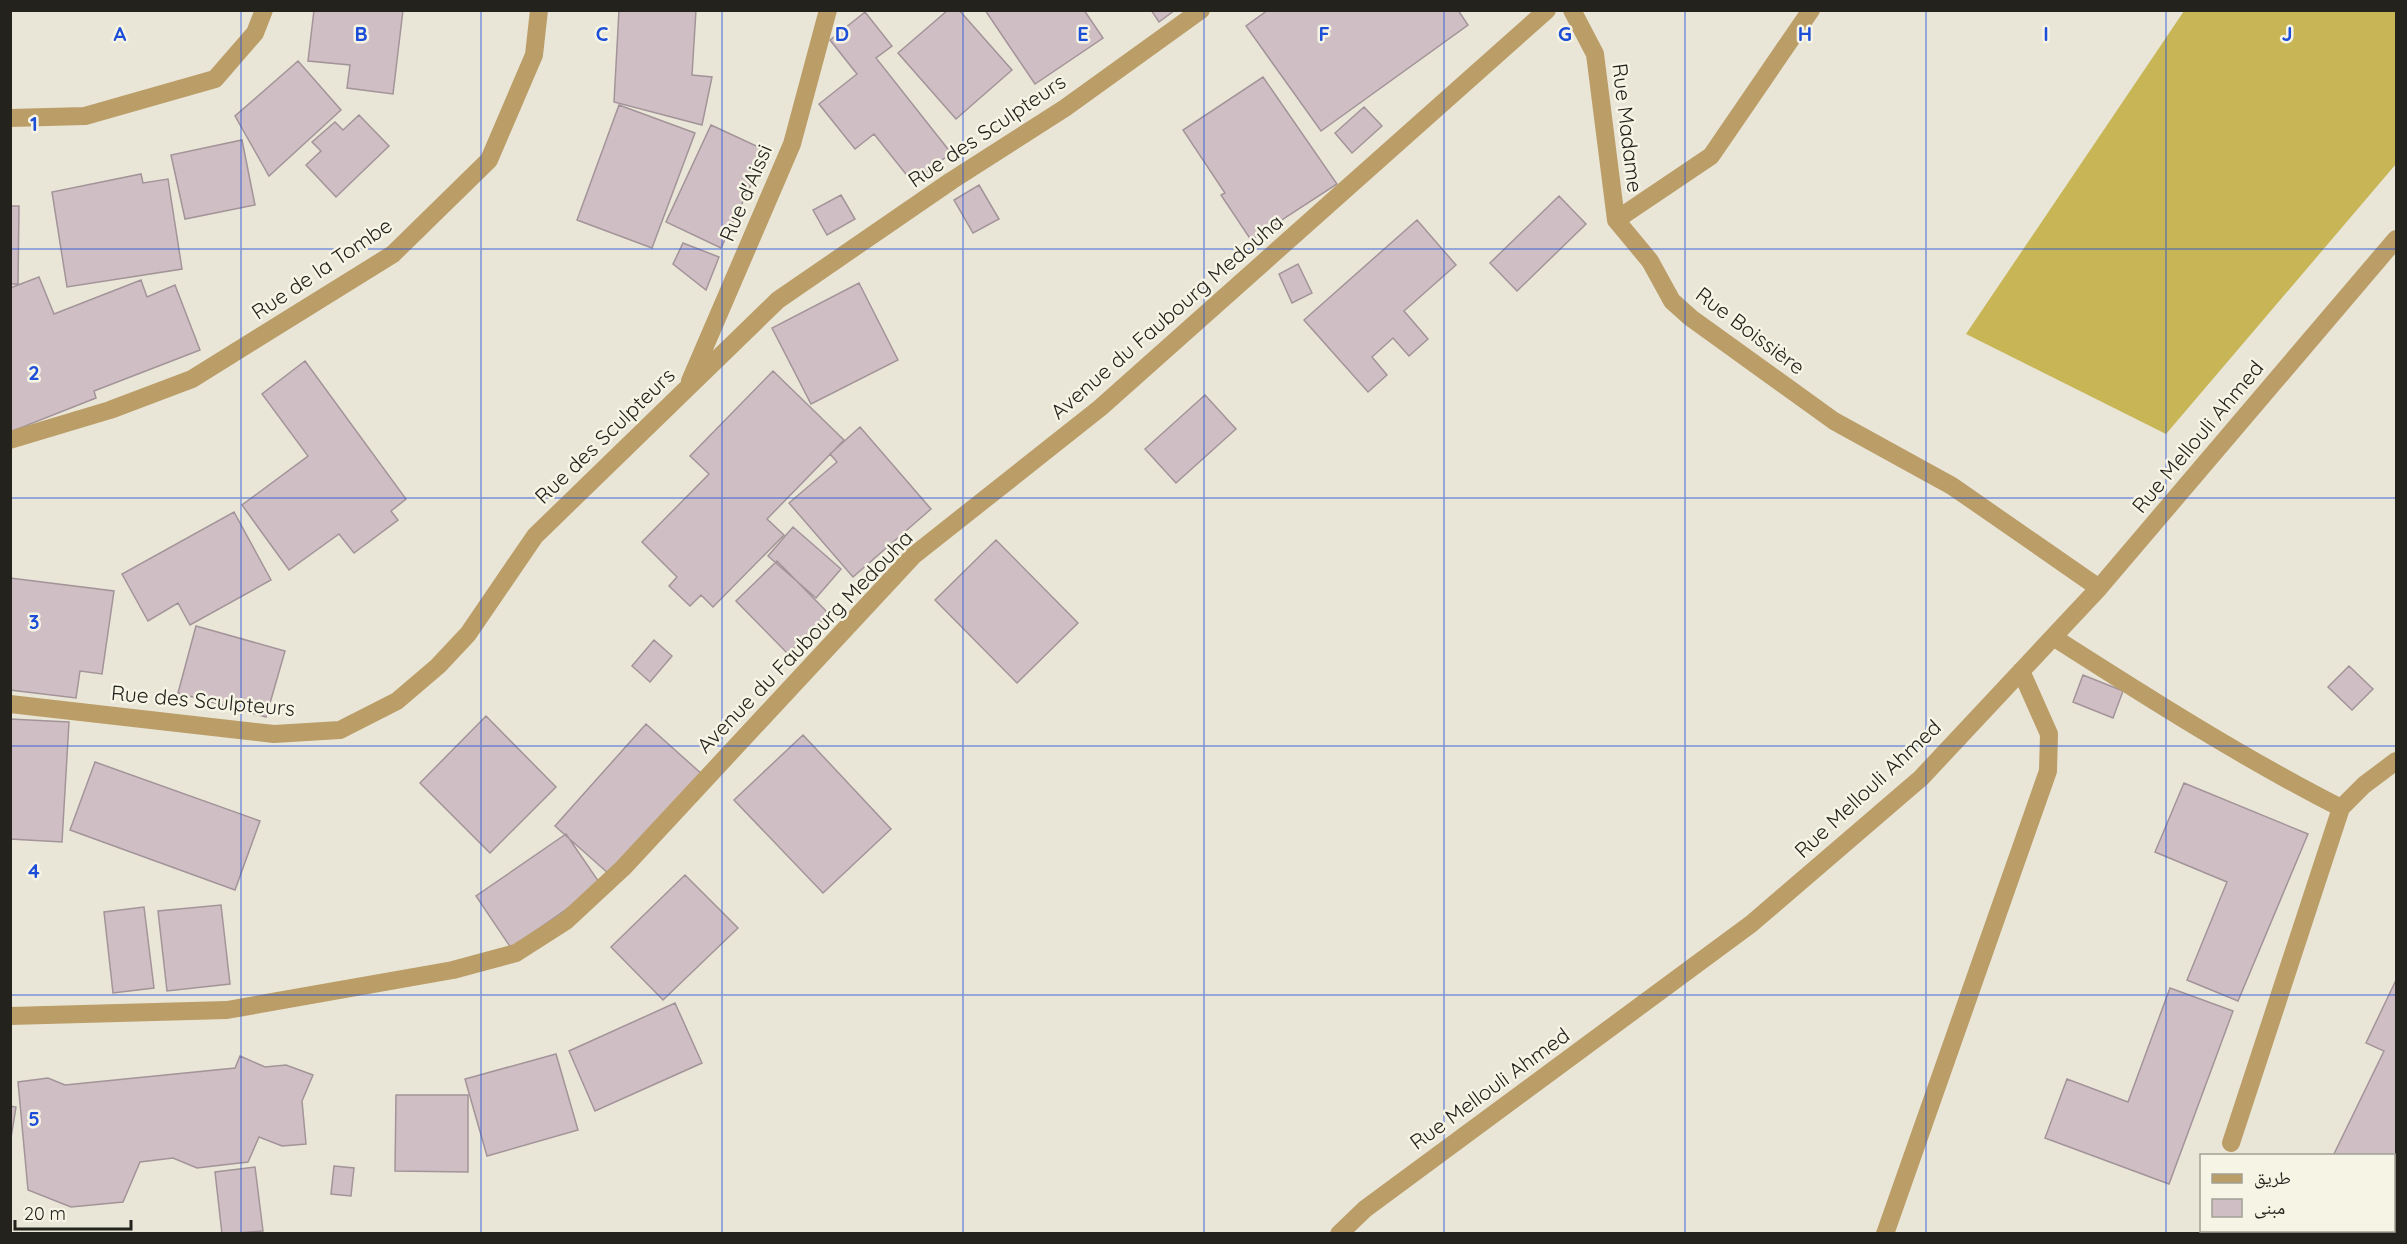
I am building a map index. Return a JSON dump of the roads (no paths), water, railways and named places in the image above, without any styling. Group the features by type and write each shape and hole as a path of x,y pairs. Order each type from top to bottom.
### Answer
{"street":[{"path":"10,118 85,116 214,79 255,33 264,10"},
{"name":"Rue de la Tombe","path":"10,440 110,410 192,379 393,254 489,160 534,55 539,10"},
{"name":"Rue d'Aissi","path":"687,388 792,144 828,10"},
{"name":"Rue des Sculpteurs","path":"10,704 274,734 340,730 397,701 438,666 468,634 535,536 778,300 951,180 1065,108 1201,10"},
{"name":"Avenue du Faubourg Medouha","path":"10,1016 227,1010 453,970 516,953 566,921 623,868 913,556 1100,408 1547,10"},
{"name":"Rue Madame","path":"1572,10 1595,54 1616,220"},
{"path":"1616,220 1711,156 1811,10"},
{"name":"Rue Boissière","path":"1616,220 1650,261 1672,300 1692,318 1834,421 1952,486 2099,588"},
{"name":"Rue Mellouli Ahmed","path":"1339,1233 1365,1209 1751,924 1921,778 2099,588 2397,238"},
{"path":"2053,637 2187,722 2286,780 2341,808"},
{"path":"1885,1233 2048,771 2049,734 2021,671"},
{"path":"2231,1143 2341,808 2364,785 2397,761"}]}
